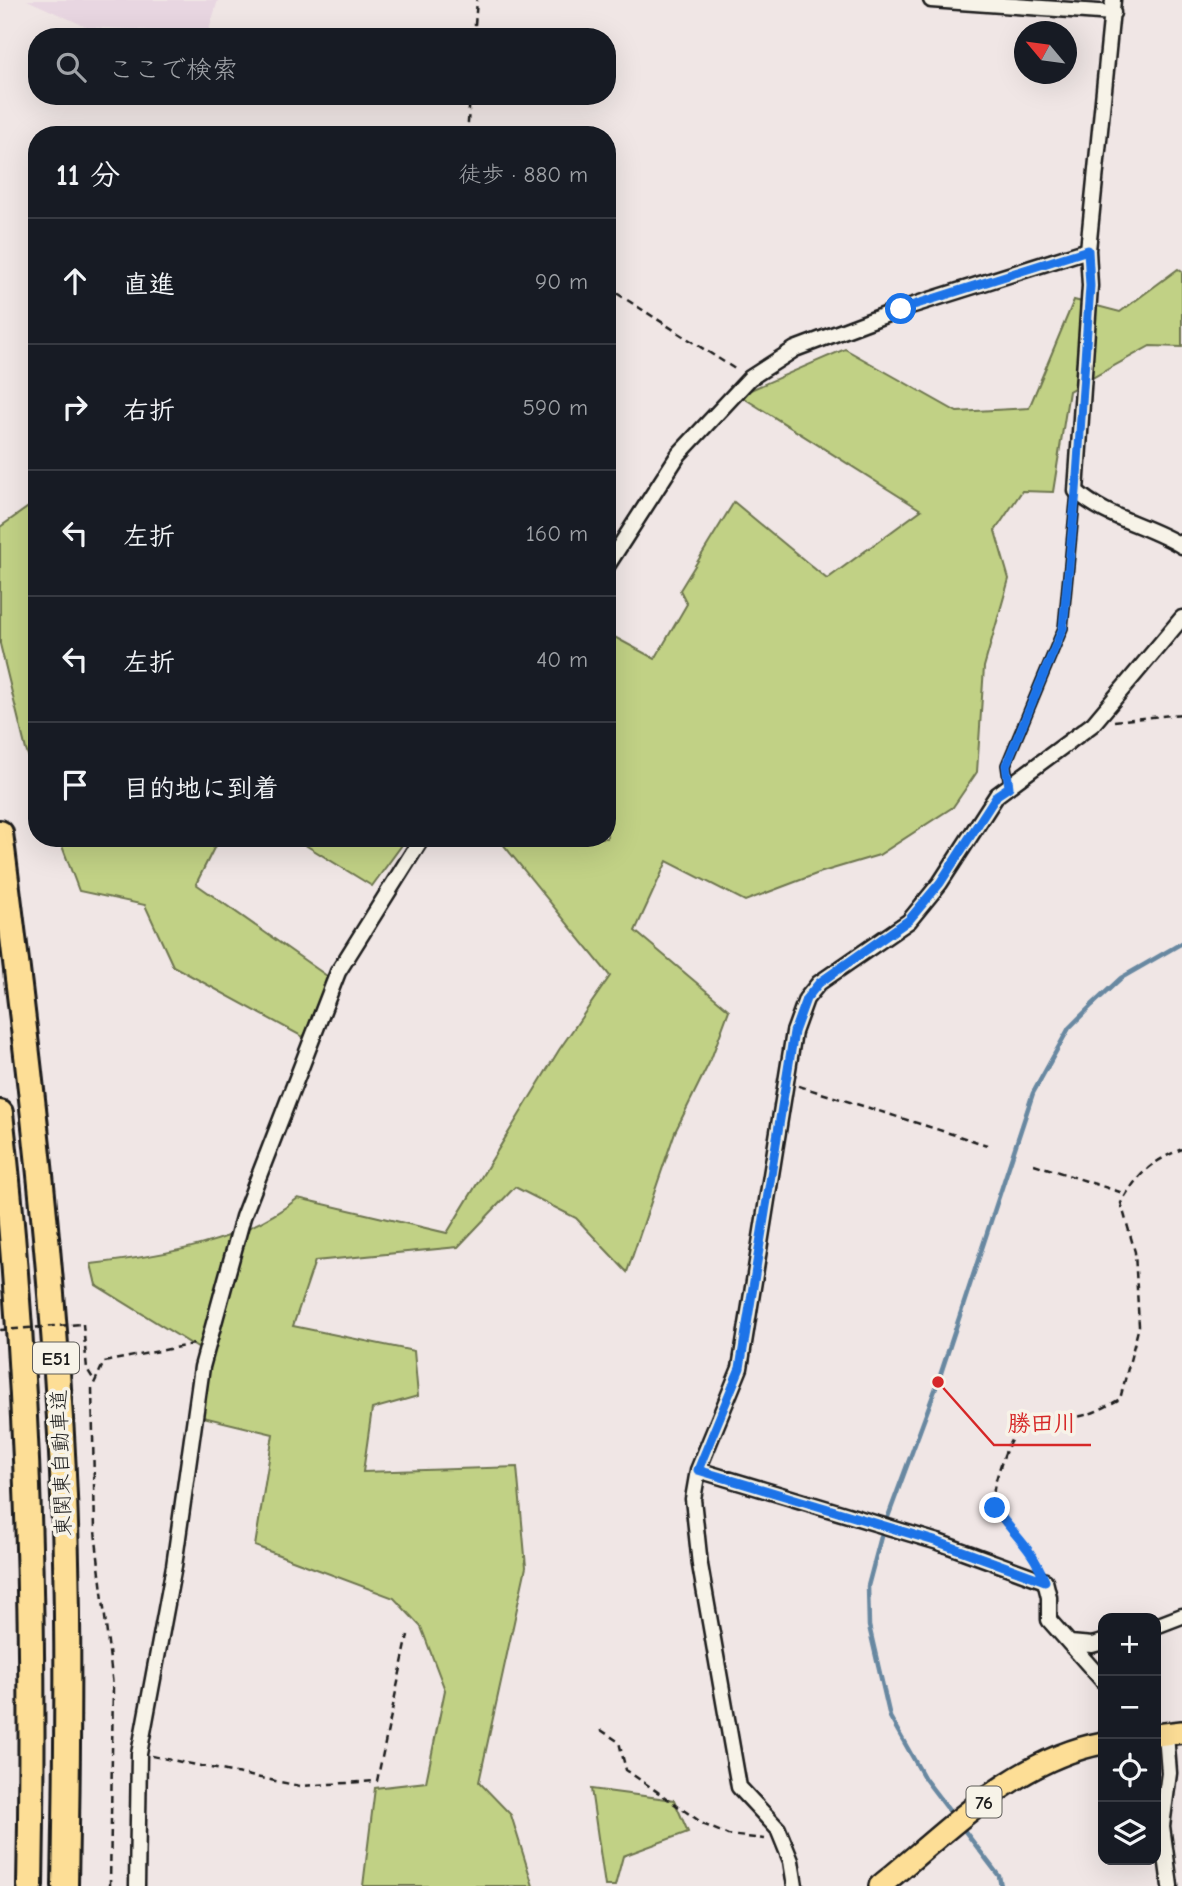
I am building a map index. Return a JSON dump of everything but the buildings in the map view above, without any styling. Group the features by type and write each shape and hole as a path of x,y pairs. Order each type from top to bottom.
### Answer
{"highway":[{"name":"東関東自動車道","path":"0,833 42,1178 60,1405 66,1583 65,1886"},
{"name":"東関東自動車道","path":"0,1113 26,1419 31,1595 30,1886"}],"main road":[{"name":"76","path":"880,1886 1017,1777 1065,1754 1098,1744"}],"street":[{"path":"931,0 1113,6 1088,250 1090,286 1076,491 1088,502 1163,534 1182,546"},
{"path":"616,552 679,454 750,378 796,349 901,309 1088,250"},
{"path":"794,1886 791,1861 778,1829 739,1787 700,1565 693,1499 698,1470 740,1368 794,1032 806,999 819,983 909,920 940,883 997,795 1093,724 1182,618"},
{"path":"137,1886 139,1754 174,1566 202,1367 243,1217 338,972 416,847"},
{"path":"698,1470 938,1542 1045,1581 1049,1597 1049,1620 1099,1676"},
{"path":"1161,1624 1182,1616"},
{"path":"1070,1643 1098,1643"},
{"path":"1163,1734 1169,1773 1162,1826 1170,1886"}],"lane":[{"path":"1009,787 1006,765 1063,628 1076,491"}],"path":[{"path":"475,28 477,0"},
{"path":"468,126 469,105"},
{"path":"616,293 750,378"},
{"path":"1093,724 1182,714"},
{"path":"785,1082 987,1145"},
{"path":"1045,1581 1028,1546 1008,1527 995,1508 993,1491 1011,1439 1024,1424 1039,1418 1073,1418 1099,1411 1120,1399 1139,1326 1135,1252 1121,1203 1144,1169 1157,1159 1182,1149"},
{"path":"1034,1164 1126,1194"},
{"path":"0,1330 83,1325 87,1369 94,1380"},
{"path":"110,1886 113,1686 95,1531 92,1388 104,1362 210,1341"},
{"path":"139,1754 300,1786 377,1782 408,1635"},
{"path":"601,1730 619,1742 626,1770 705,1825 728,1835 783,1840"}],"shaded area":[{"path":"27,0 218,0 210,28 87,27"}],"green space":[{"path":"1178,269 1182,272 1182,347 1150,346 1069,391 1053,492 1022,491 995,531 1009,579 984,667 977,772 953,807 879,855 819,873 745,901 667,861 635,931 729,1010 711,1059 675,1132 627,1272 576,1218 515,1187 458,1247 315,1261 293,1326 414,1351 418,1396 372,1409 363,1472 517,1467 526,1567 479,1782 511,1815 533,1886 363,1886 375,1788 426,1782 445,1690 421,1627 394,1598 255,1546 273,1434 199,1416 209,1355 96,1285 91,1264 145,1257 227,1237 276,1213 298,1198 447,1233 559,1050 610,976 505,847 616,847 616,638 655,659 687,604 680,590 734,502 827,579 921,510 739,395 845,349 957,412 1029,408 1074,300 1120,312"},
{"path":"28,507 28,755 0,644 0,527"},
{"path":"62,847 214,847 196,884 337,983 303,1037 173,966 145,905 79,891"},
{"path":"309,847 400,847 372,886"},
{"path":"591,1789 674,1800 688,1832 623,1856 615,1886 605,1886"}],"waterway":[{"path":"954,1817 925,1779 890,1717 869,1626 868,1586 882,1533 938,1382 1033,1093 1069,1028 1121,978 1182,943"},
{"path":"961,1826 999,1876 1001,1886"}],"place":[{"name":"勝田川","path":"938,1382"}],"route":[{"path":"901,309 1088,250 1090,286 1076,491 1069,539 1063,628 1006,765 1009,787 997,795 940,883 909,920 819,983 806,999 794,1032 785,1082 740,1368 698,1470 938,1542 1045,1581 1028,1546 1008,1527 995,1508"}]}
